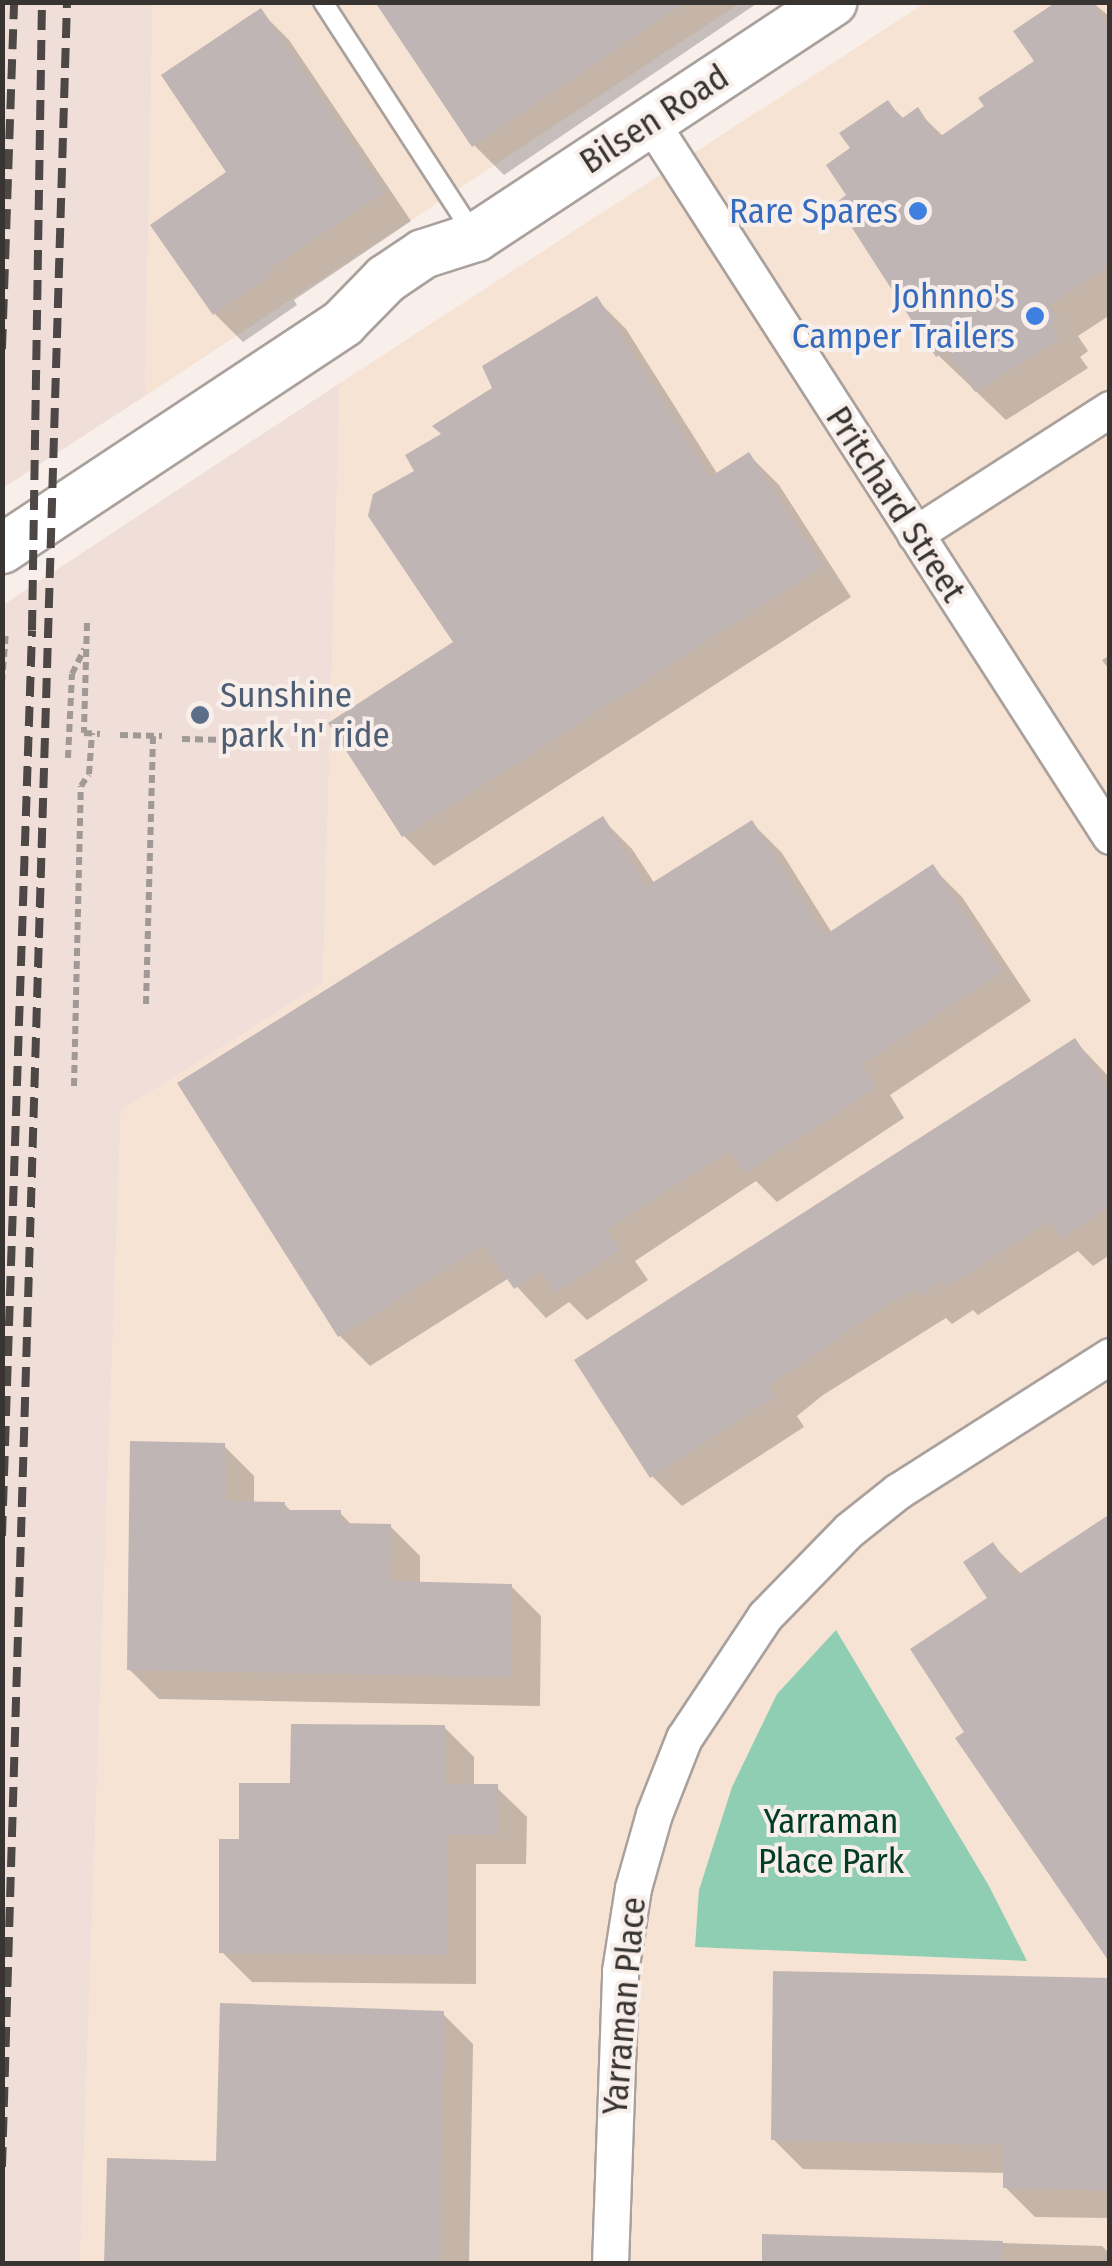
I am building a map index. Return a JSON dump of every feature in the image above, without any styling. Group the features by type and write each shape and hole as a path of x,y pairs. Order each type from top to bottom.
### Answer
{"street":[{"name":"Bilsen Road","path":"2,549 343,323 386,279 423,254 476,236 833,2"},
{"name":"Pritchard Street","path":"650,121 1110,836"},
{"path":"915,534 1110,408"},
{"name":"Yarraman Place","path":"610,2264 620,1971 633,1888 654,1814 684,1738 765,1616 849,1530 898,1491 1110,1356"}],"lane":[{"path":"323,2 476,236"}],"path":[{"path":"74,1086 81,786 90,774 96,733 84,733 87,623"},
{"path":"2,683 6,631"},
{"path":"68,758 72,674 86,644"},
{"path":"120,734 158,736 146,1004"},
{"path":"182,739 228,740"}],"shaded area":[{"path":"3,3 153,3 145,396 3,488"},
{"path":"153,3 740,3 145,396"},
{"path":"925,3 1109,3 1109,2263 80,2264 121,1111 323,983 340,383"},
{"path":"340,383 323,983 121,1111 80,2263 3,2264 3,605"}],"green space":[{"name":"Yarraman Place Park","path":"836,1630 989,1886 1027,1961 695,1947 699,1890 732,1787 777,1694"}],"building":[{"path":"375,2 685,2 472,147"},
{"path":"1056,2 1091,2 1110,30 1110,265 1049,305 1060,321 1052,326 1060,338 975,392 946,350 936,357 914,324 836,203 846,195 826,165 850,148 839,133 888,100 901,119 918,107 938,138 984,106 978,98 1034,61 1013,31"},
{"path":"261,8 385,192 268,270 271,275 213,315 150,225 226,172 161,75"},
{"path":"597,296 710,477 749,452 823,566 402,837 328,723 453,642 368,516 373,494 414,471 405,455 441,434 432,426 492,388 482,366"},
{"path":"603,816 647,886 752,820 825,935 933,864 1003,971 862,1064 876,1087 745,1173 729,1150 607,1230 620,1250 555,1292 541,1271 514,1289 484,1245 338,1337 177,1083"},
{"path":"1075,1038 1110,1090 1110,1206 1061,1238 1050,1221 947,1287 943,1281 920,1296 916,1289 891,1302 769,1385 776,1396 650,1478 574,1360"},
{"path":"130,1441 225,1443 225,1501 285,1502 285,1510 341,1510 341,1523 391,1524 390,1581 512,1584 511,1677 127,1670"},
{"path":"1110,1514 1110,1963 955,1738 964,1732 910,1649 987,1598 963,1562 993,1542 1016,1576"},
{"path":"291,1724 445,1725 445,1784 498,1784 497,1835 447,1835 447,1955 219,1953 219,1839 239,1839 239,1783 290,1783"},
{"path":"773,1971 1110,1978 1109,2190 1003,2188 1003,2145 771,2140"},
{"path":"220,2003 444,2011 439,2264 104,2264 107,2158 216,2161"},
{"path":"762,2234 1003,2241 1002,2264 762,2264"}],"railway":[{"path":"2,349 14,2"},
{"path":"2,1536 32,630 42,2"},
{"path":"2,2167 67,2"}],"place":[{"name":"Rare Spares","path":"918,211"},
{"name":"Johnno's Camper Trailers","path":"1035,316"},
{"name":"Sunshine park 'n' ride","path":"200,715"}]}
